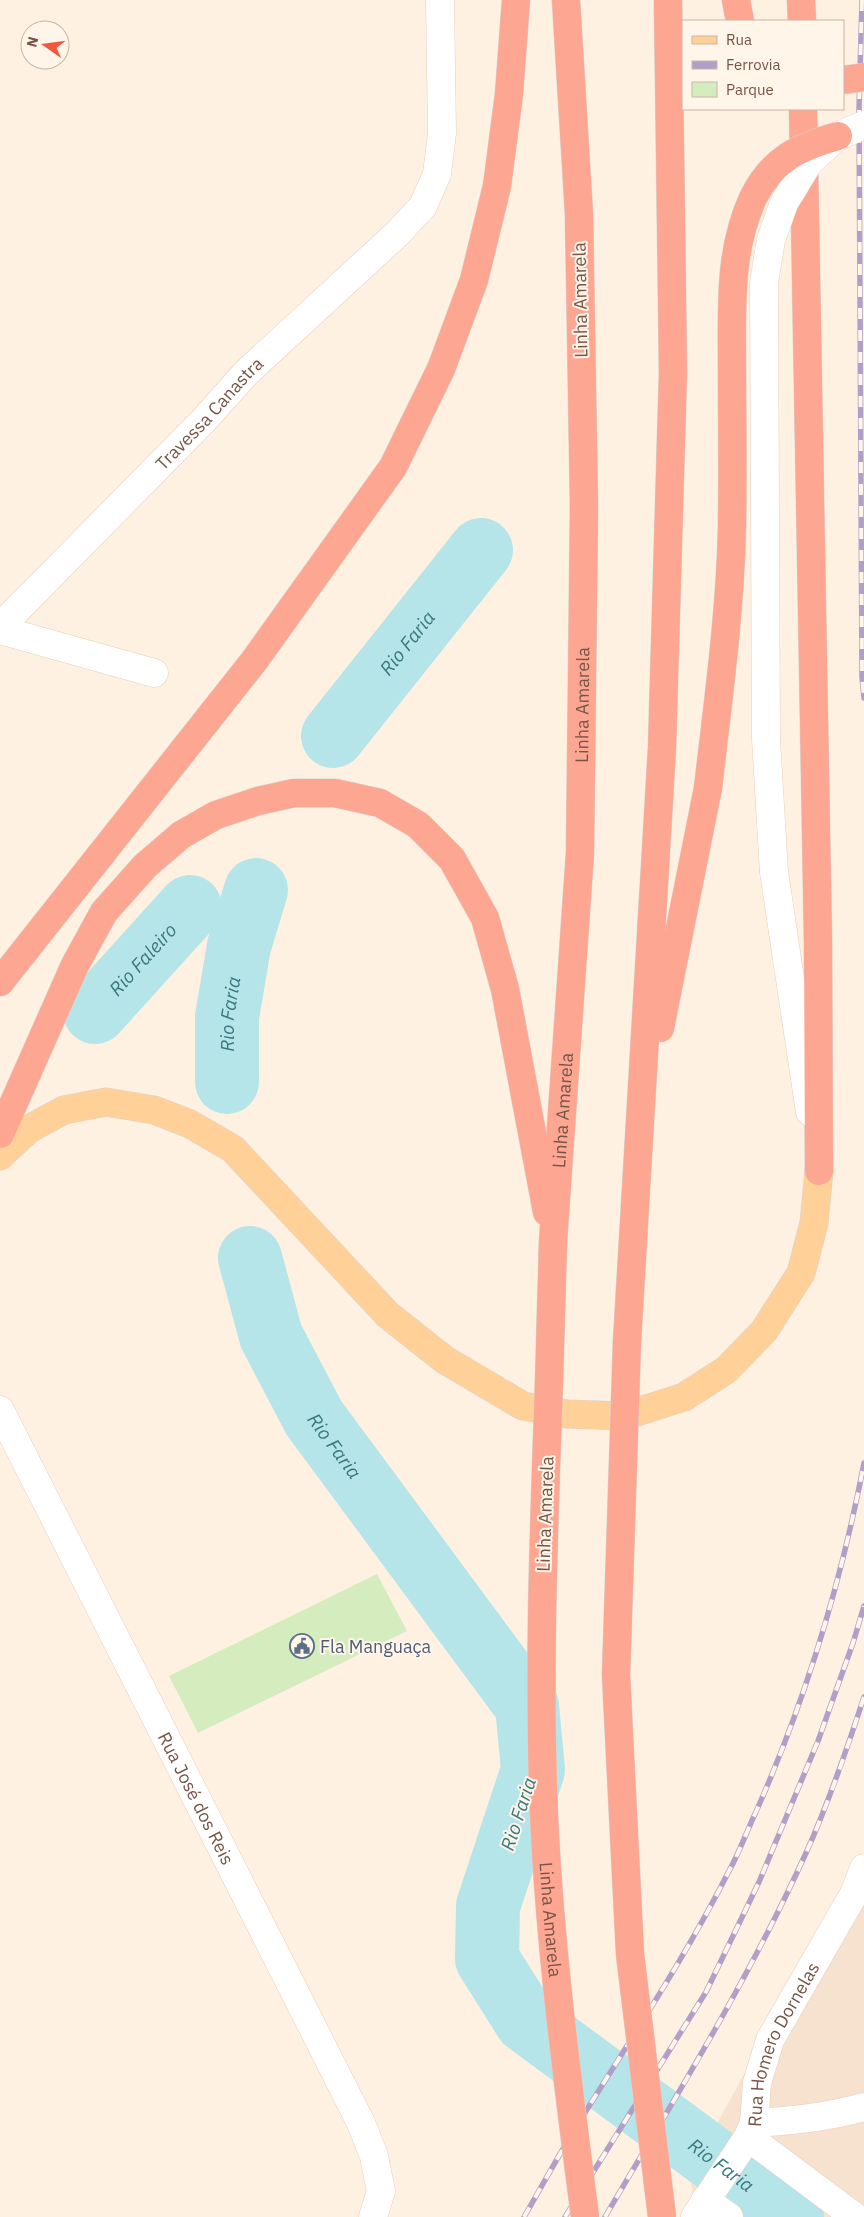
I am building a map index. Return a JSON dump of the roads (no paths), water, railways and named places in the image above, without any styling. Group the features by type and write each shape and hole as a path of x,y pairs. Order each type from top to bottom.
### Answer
{"highway":[{"path":"0,982 10,963 254,661 393,467 441,369 474,280 497,186 509,94 516,0"},
{"name":"Linha Amarela","path":"566,0 579,214 584,506 580,854 553,1242 541,1648 544,1816 557,1984 585,2217"},
{"path":"662,2217 630,1954 616,1674 627,1342 662,748 673,372 668,0"},
{"path":"736,0 740,20"},
{"path":"802,0 802,20"},
{"path":"844,80 864,77"},
{"path":"803,110 818,941 819,1171"},
{"path":"639,1130 708,788 726,642 732,528 732,281 737,240 754,197 773,168 806,145 838,136"},
{"path":"0,1134 75,965 104,912 145,866 181,834 216,815 258,801 294,793 336,793 380,803 418,825 452,859 485,918 506,989 538,1174 553,1242"}],"main road":[{"path":"0,1156 29,1129 64,1110 106,1102 154,1110 190,1124 234,1148 388,1316 445,1360 523,1406 567,1414 624,1416 684,1397 726,1370 764,1332 801,1273 814,1223 819,1171"}],"street":[{"name":"Travessa Canastra","path":"0,628 204,420 246,373 398,233 424,206 437,174 442,133 440,0"},
{"path":"819,1171 774,872 766,739 764,284 771,240 784,203 809,162 838,136 864,125"},
{"path":"0,628 154,673"},
{"name":"Rua José dos Reis","path":"0,1410 361,2122 374,2156 380,2190 373,2217"},
{"name":"Rua Homero Dornelas","path":"746,2138 756,2082 770,2040 855,1892 864,1868"},
{"path":"729,2217 706,2199 746,2138 796,2121 864,2108"},
{"path":"746,2138 855,2217"}],"waterway":[{"name":"Rio Faria","path":"333,736 481,550"},
{"name":"Rio Faria","path":"227,1082 227,1017 239,946 256,890"},
{"name":"Rio Faleiro","path":"95,1012 190,907"},
{"name":"Rio Faria","path":"250,1258 271,1336 314,1418 527,1706 533,1770 488,1906 487,1959 526,2021 792,2217"}],"railway":[{"path":"862,0 859,109 862,677 864,698"},
{"path":"524,2217 574,2131 676,1966 733,1864 790,1729 820,1642 844,1553 864,1463"},
{"path":"565,2217 706,1992 759,1882 818,1741 853,1643 864,1606"},
{"path":"605,2217 736,1992 784,1900 822,1814 864,1697"}],"place":[{"name":"Fla Manguaça","path":"302,1646"}]}
